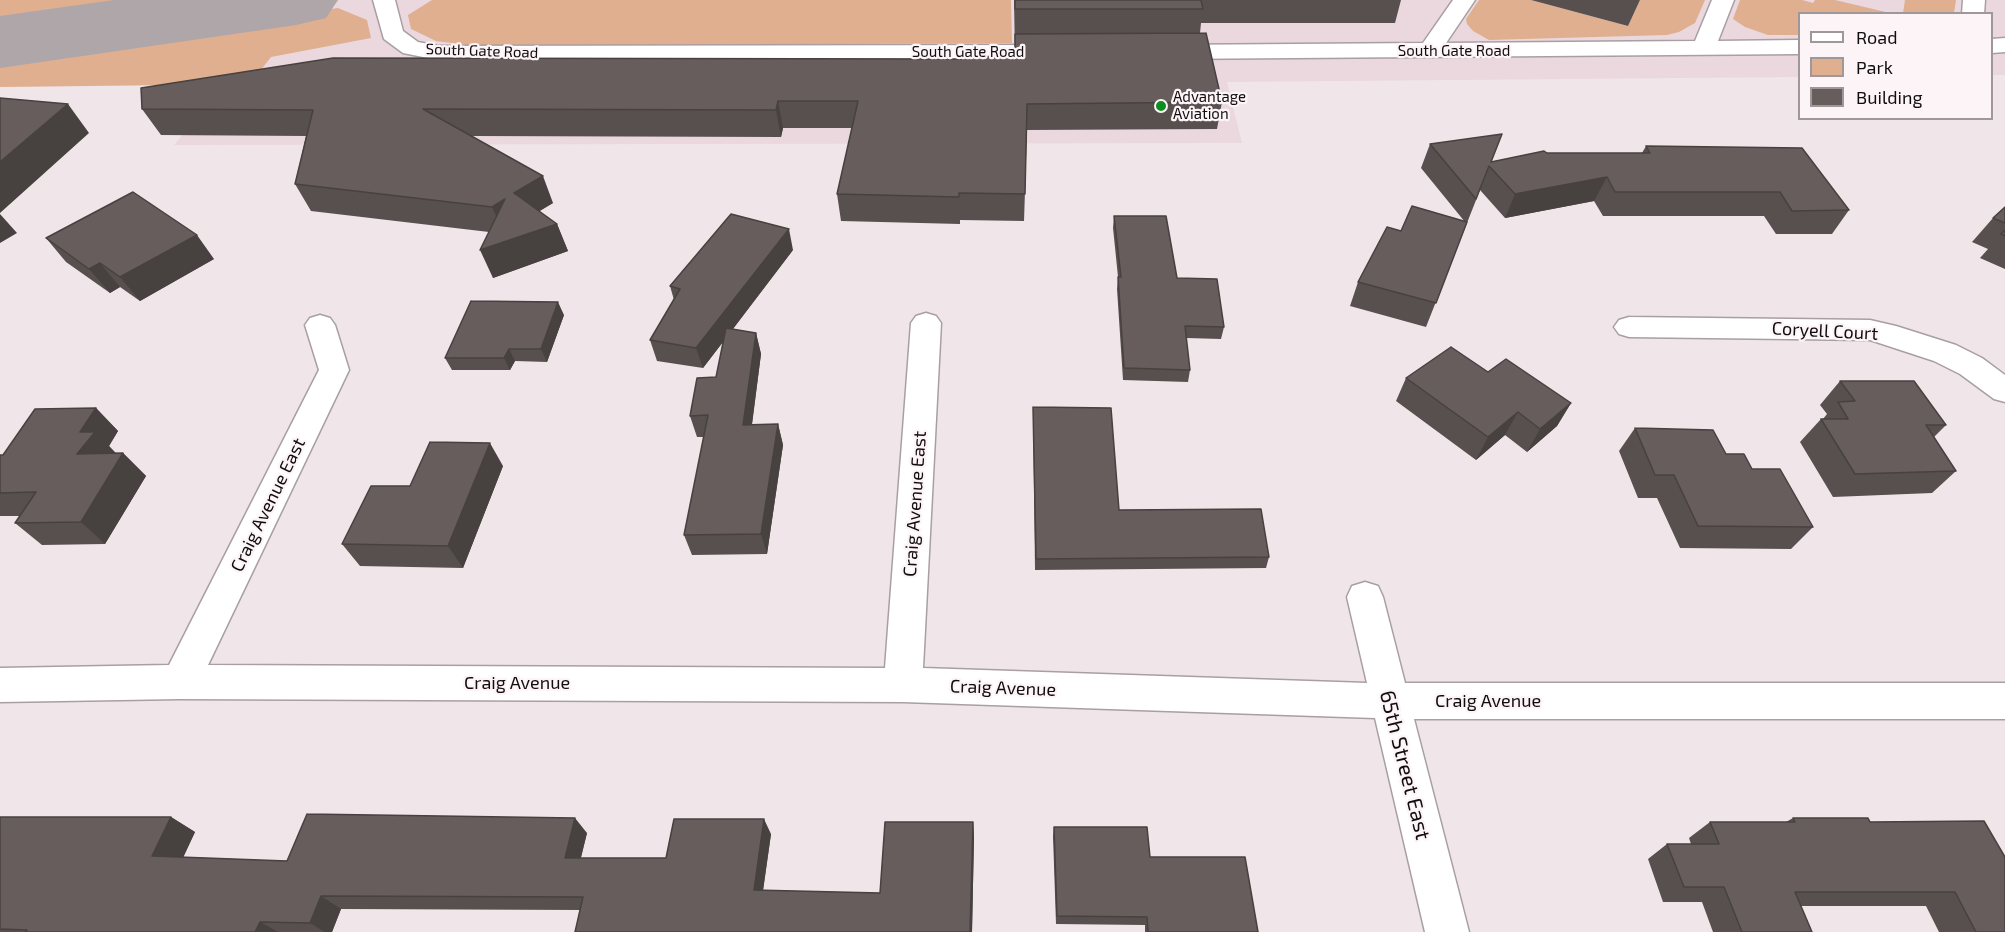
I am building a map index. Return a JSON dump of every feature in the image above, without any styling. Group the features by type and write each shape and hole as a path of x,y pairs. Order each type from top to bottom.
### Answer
{"street":[{"name":"South Gate Road","path":"384,0 392,33 411,48 438,53 1083,52"},
{"path":"1430,51 1464,0"},
{"path":"1704,48 1724,0"},
{"name":"South Gate Road","path":"1143,52 1798,47"},
{"name":"Craig Avenue East","path":"903,685 926,322"},
{"name":"Craig Avenue East","path":"180,682 334,370 320,325"},
{"name":"Coryell Court","path":"1629,327 1870,330 1896,336 1945,353 1971,366 2005,391"},
{"name":"65th Street East","path":"1365,597 1447,932"},
{"name":"Craig Avenue","path":"0,685 180,682 903,685 1389,701 2005,701"}],"shaded area":[{"path":"0,0 2005,0 2005,75 1993,75 1993,12 1798,12 1798,77 1227,82 1242,143 174,145 223,85 0,87"}],"green space":[{"path":"0,0 178,0 0,25"},
{"path":"432,0 1011,0 1012,43 474,46 436,41 411,29 408,15"},
{"path":"1479,0 1531,0 1628,26 1640,0 1705,0 1695,23 1679,32 1667,35 1489,40 1473,31 1467,24 1466,19"},
{"path":"1740,0 1802,0 1813,3 1815,0 1835,0 1886,12 1798,12 1798,35 1768,35 1745,27 1733,19"},
{"path":"1905,0 1956,0 1954,12 1903,12"},
{"path":"338,8 367,20 371,38 271,57 250,84 0,87 0,59"}],"building":[{"path":"1015,0 1201,0 1203,9 1015,9"},
{"path":"1206,33 1222,102 1027,104 1025,194 959,193 959,197 837,194 858,101 778,101 776,110 423,109 543,176 514,193 557,224 480,250 505,199 492,207 295,184 313,110 142,109 141,88 333,58 962,59 963,56 1015,57 1015,34"},
{"path":"0,98 68,104 0,162"},
{"path":"1502,134 1491,162 1544,151 1547,153 1650,153 1646,146 1802,148 1849,210 1792,211 1780,192 1615,192 1607,177 1515,194 1489,166 1476,199 1430,144"},
{"path":"133,192 197,235 120,277 100,263 89,269 46,238"},
{"path":"1412,206 1467,222 1436,303 1358,282 1387,227 1401,231"},
{"path":"2005,207 2005,223 1993,218"},
{"path":"731,214 789,229 696,348 650,340 680,289 670,286"},
{"path":"1114,216 1166,216 1177,278 1217,279 1224,327 1185,326 1190,370 1124,368 1118,277 1121,277"},
{"path":"471,301 558,302 541,349 509,349 504,358 445,358"},
{"path":"726,328 756,333 743,425 778,424 761,534 684,535 708,415 690,416 697,378 716,377"},
{"path":"1451,347 1488,372 1506,359 1571,403 1540,429 1518,412 1488,437 1406,378"},
{"path":"1840,381 1914,381 1946,425 1926,425 1956,471 1855,474 1821,419 1848,419 1838,402 1855,401"},
{"path":"1033,407 1111,408 1119,510 1261,509 1269,557 1036,559"},
{"path":"96,408 80,432 95,432 77,454 123,453 81,522 15,523 36,492 0,493 0,455 3,455 35,409"},
{"path":"1635,428 1713,430 1726,454 1744,454 1752,469 1780,469 1813,527 1698,526 1674,475 1655,475"},
{"path":"430,442 490,443 448,546 342,544 371,486 410,486"},
{"path":"307,814 575,818 565,858 666,858 674,819 764,819 754,890 880,893 885,822 973,822 970,932 575,932 583,897 321,896 310,923 260,922 255,932 25,932 27,930 0,929 0,817 171,817 152,856 287,861"},
{"path":"1793,818 1868,818 1870,822 1984,821 2005,857 2005,932 1976,932 1955,892 1795,892 1812,932 1742,932 1724,887 1684,887 1667,844 1719,844 1710,822 1795,822"},
{"path":"1054,827 1147,827 1150,857 1245,857 1258,932 1148,932 1147,917 1057,916"}],"taxiway":[{"path":"0,42 296,0"}],"place":[{"name":"Advantage Aviation","path":"1161,106"}]}
